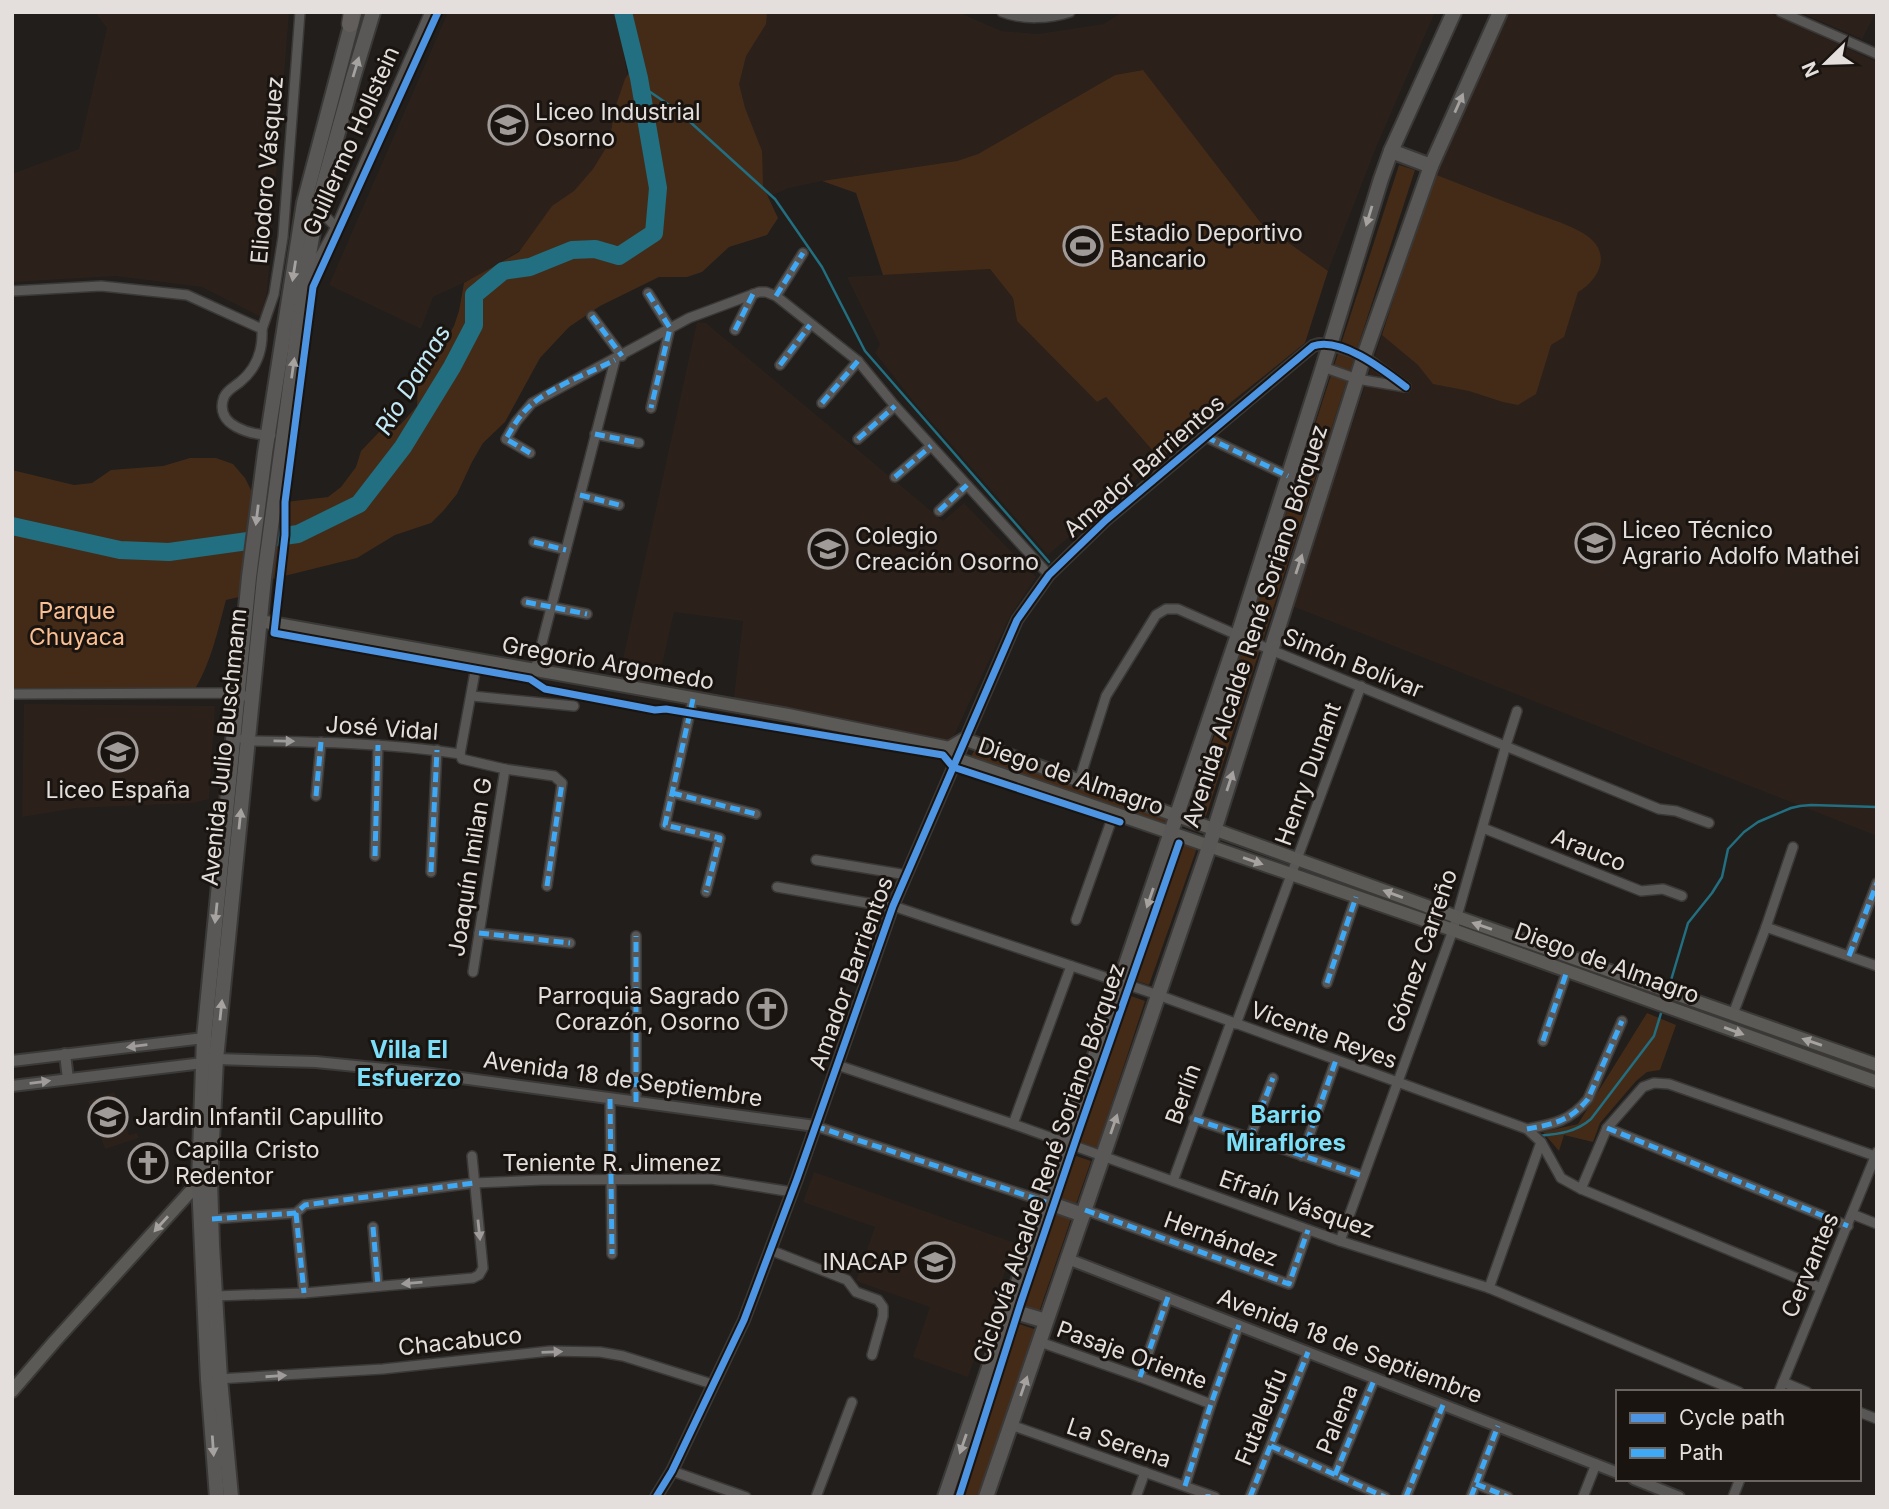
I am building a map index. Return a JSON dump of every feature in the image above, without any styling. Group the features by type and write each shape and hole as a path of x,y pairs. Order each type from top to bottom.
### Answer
{"main road":[{"name":"Avenida Julio Buschmann","path":"209,1061 204,1038 234,734 260,621 304,284 317,208 373,12"},
{"name":"Avenida Alcalde René Soriano Bórquez","path":"945,1497 1238,635 1381,179 1454,12"},
{"name":"Avenida Alcalde René Soriano Bórquez","path":"986,1497 1215,830 1364,356 1431,166 1500,12"},
{"name":"Avenida Julio Buschmann","path":"217,1497 205,1181 209,1061 248,741 244,696 246,607 265,453 304,203 352,16"},
{"path":"1391,151 1431,166"},
{"path":"244,632 260,621 246,607"},
{"name":"Gregorio Argomedo","path":"260,621 788,715 950,748"},
{"name":"Diego de Almagro","path":"1877,1065 1668,991 1455,923 1356,897 957,760 950,748 964,739 1079,780 1297,859 1455,923 1567,971 1877,1082"},
{"path":"1072,799 1079,780"},
{"name":"Avenida Julio Buschmann","path":"205,1181 212,1219 214,1380 231,1497"},
{"path":"12,1391 55,1341 205,1181"},
{"path":"1046,1202 1084,1212"},
{"path":"1009,1310 1046,1321"}],"street":[{"name":"Eliodoro Vásquez","path":"284,435 250,434 239,429 226,417 223,408 226,394 247,376 257,361 262,345 262,329 274,294 283,237 300,12"},
{"name":"Guillermo Hollstein","path":"304,284 336,227 430,12"},
{"path":"1002,12 1010,15 1055,17 1070,12"},
{"path":"1781,12 1877,54"},
{"name":"Guillermo Hollstein","path":"317,208 336,227"},
{"path":"776,296 803,253"},
{"path":"12,291 101,286 187,295 262,329"},
{"path":"530,453 506,439 532,403 689,318 753,294 766,292 776,296 858,361 895,406 1049,575"},
{"path":"648,293 670,328 651,408"},
{"path":"735,330 753,294"},
{"path":"535,670 618,358 592,316"},
{"path":"780,365 810,325"},
{"path":"1323,367 1357,379 1406,387 1364,356 1330,345"},
{"name":"Amador Barrientos","path":"656,1497 672,1471 744,1320 893,906 1017,620 1049,575 1107,520 1313,346 1330,345"},
{"path":"822,403 858,361"},
{"path":"858,439 895,406"},
{"path":"596,434 639,443"},
{"name":"Amador Barrientos","path":"1206,437 1288,476"},
{"path":"895,477 931,446"},
{"path":"939,511 967,485"},
{"path":"580,495 619,506"},
{"path":"534,542 566,550"},
{"path":"526,602 587,614"},
{"name":"Simón Bolívar","path":"1079,780 1107,696 1156,615 1166,609 1178,609 1271,650 1659,809 1676,811 1709,823"},
{"path":"460,754 477,661"},
{"name":"Henry Dunant","path":"1291,874 1361,686"},
{"path":"12,694 222,693 244,696"},
{"path":"472,695 574,706"},
{"path":"693,699 665,825 720,838 706,892"},
{"name":"Gómez Carreño","path":"1340,1241 1455,923 1517,711"},
{"name":"José Vidal","path":"234,734 248,741 321,742 437,750 460,754 462,759 505,769 554,776 562,783 547,886"},
{"path":"316,796 321,742"},
{"path":"375,856 378,745"},
{"path":"431,872 437,750"},
{"name":"Joaquín Imilan G","path":"473,972 505,769"},
{"path":"672,793 756,814"},
{"path":"1076,920 1114,813"},
{"name":"Arauco","path":"1483,828 1641,891 1662,889 1682,895"},
{"path":"1733,1014 1793,847"},
{"name":"Amador Barrientos","path":"817,860 907,875"},
{"name":"Berlín","path":"1173,1181 1194,1119 1291,874"},
{"path":"1849,956 1877,883"},
{"name":"Vicente Reyes","path":"778,887 893,906 1158,995 1398,1082 1533,1135"},
{"path":"1327,983 1356,897"},
{"path":"1766,927 1877,966"},
{"path":"479,933 570,943"},
{"path":"636,936 636,1102"},
{"path":"1013,1124 1071,966"},
{"path":"1543,1041 1567,971"},
{"path":"1489,1288 1533,1135 1569,1117 1582,1107 1622,1021"},
{"path":"12,1061 204,1038"},
{"path":"65,1054 68,1079"},
{"path":"1302,1156 1336,1060"},
{"name":"Avenida 18 de Septiembre","path":"12,1086 209,1061 316,1062 424,1073 815,1126"},
{"name":"Efraín Vásquez","path":"837,1065 1013,1124 1340,1241 1489,1288 1734,1390"},
{"path":"1250,1139 1273,1078"},
{"path":"1581,1189 1607,1128 1643,1087 1659,1083 1876,1154"},
{"path":"610,1099 612,1254"},
{"path":"1194,1119 1363,1176"},
{"path":"815,1126 1046,1202"},
{"path":"1607,1128 1848,1226"},
{"path":"1533,1135 1561,1178 1581,1189 1821,1289"},
{"name":"Cervantes","path":"1780,1390 1876,1154"},
{"path":"215,1296 304,1293 473,1278 479,1275 482,1268 472,1156"},
{"name":"Teniente R. Jimenez","path":"212,1219 296,1213 305,1205 474,1183 711,1179 792,1192"},
{"name":"Hernández","path":"1084,1212 1289,1284 1308,1230"},
{"path":"296,1213 304,1293"},
{"path":"1852,1214 1877,1224"},
{"path":"373,1227 378,1286"},
{"path":"770,1250 847,1280 856,1292 877,1300 883,1307 883,1316 872,1355"},
{"name":"Avenida 18 de Septiembre","path":"1068,1259 1616,1472"},
{"path":"1140,1377 1168,1297"},
{"path":"1185,1486 1239,1325"},
{"name":"Pasaje Oriente","path":"1040,1342 1211,1404"},
{"name":"Chacabuco","path":"214,1380 383,1369 550,1351 600,1352 623,1356 712,1384"},
{"name":"Futaleufu","path":"1251,1497 1308,1352"},
{"name":"Palena","path":"1335,1475 1374,1378"},
{"path":"1783,1382 1802,1390"},
{"path":"816,1497 852,1402"},
{"path":"1406,1497 1443,1405"},
{"name":"La Serena","path":"1011,1425 1210,1496"},
{"path":"1471,1497 1498,1426"},
{"path":"1270,1446 1385,1497"},
{"path":"1583,1497 1596,1464"},
{"path":"672,1471 746,1497"},
{"path":"1136,1497 1145,1472"},
{"path":"1639,1481 1679,1497"},
{"path":"1476,1484 1508,1497"}],"shaded area":[{"path":"95,12 289,12 267,292 261,317 202,287 116,276 12,282 12,174 79,149 107,28"},
{"name":"Liceo Industrial Osorno","path":"448,12 614,12 622,42 629,89 609,161 550,232 472,279 433,297 421,329 329,285"},
{"path":"642,12 958,12 1001,31 1038,34 1104,24 1122,12 1435,12 1377,145 1328,271 1261,223 1142,70 1115,75 978,154 957,161 789,188 681,234"},
{"name":"Liceo Técnico Agrario Adolfo Mathei","path":"1506,12 1768,12 1877,62 1877,836 1292,606 1434,174"},
{"path":"1799,12 1876,12 1862,39"},
{"path":"990,269 1013,298 1017,321 1097,402 1106,397 1160,459 1048,555 914,402 875,353 880,344 847,277"},
{"name":"Colegio Creación Osorno","path":"697,322 706,323 943,521 964,503 1036,577 1010,616 949,746 733,705 743,621 674,612 658,682 620,673"},
{"name":"Liceo España","path":"24,704 215,706 209,799 193,803 76,808 22,817"},
{"name":"Jardin Infantil Capullito","path":"114,1092 129,1135 137,1133 139,1138 105,1149 88,1101"},
{"name":"INACAP","path":"814,1172 1015,1243 968,1377 913,1357 930,1307 856,1281 875,1227 803,1202"}],"green space":[{"name":"Parque Chuyaca","path":"624,12 767,12 766,24 746,56 739,84 745,108 762,151 763,186 778,218 767,235 729,247 702,272 687,277 659,277 600,306 569,327 540,358 505,422 483,443 457,494 431,523 395,535 357,558 256,583 248,595 226,600 210,657 195,689 12,689 12,470 74,485 92,483 111,470 163,466 190,458 216,458 233,464 245,478 254,496 269,504 328,497 341,487 356,467 361,451 380,431 400,425 417,406 418,382 429,359 454,326 464,283 519,252 552,206 574,191 593,169 606,148 614,111 635,55"},
{"name":"Estadio Deportivo Bancario","path":"1143,70 1261,223 1328,271 1305,343 1160,459 1106,397 1097,402 1017,321 1013,298 990,269 883,275 856,193 822,181 957,161 978,154 1115,75"},
{"path":"1399,165 1415,170 1206,816 1190,811"},
{"path":"1434,174 1573,228 1587,236 1598,247 1601,262 1599,269 1585,288 1578,292 1564,337 1551,345 1536,394 1518,405 1433,384 1418,365 1382,335"},
{"path":"975,749 1169,819 1166,826 971,757"},
{"path":"1179,842 1197,848 1149,985 1130,979"},
{"path":"1461,921 1877,1071 1877,1077 1459,929"},
{"path":"1128,995 1145,1001 1097,1148 1080,1143"},
{"path":"1647,1013 1676,1025 1660,1070 1647,1072 1636,1081 1600,1123 1593,1142 1564,1135 1559,1151 1543,1132 1578,1124"},
{"path":"1073,1155 1091,1161 1075,1207 1057,1200"},
{"path":"1054,1210 1072,1216 1039,1312 1021,1305"},
{"path":"1013,1322 1037,1330 981,1497 955,1497"}],"waterway":[{"name":"Río Damas","path":"12,526 120,550 169,552 298,534 359,504 403,447 452,367 474,325 474,295 503,271 530,267 572,250 595,249 619,256 654,233 658,188 639,78 623,12"},
{"path":"640,85 678,111 775,199 822,267 865,351 1049,562"},
{"path":"1669,987 1688,923 1722,877 1728,849 1744,832 1758,822 1800,806 1877,807"},
{"path":"1537,1136 1572,1130 1591,1119 1654,1036 1662,1010"}],"marked path":[{"path":"776,296 803,253"},
{"path":"648,293 670,328 651,408"},
{"path":"735,330 753,294"},
{"path":"592,316 622,356"},
{"path":"780,365 810,325"},
{"path":"530,453 506,439 524,411 550,392 615,360"},
{"path":"822,403 858,361"},
{"path":"858,439 895,406"},
{"path":"595,434 639,443"},
{"path":"1206,437 1288,476"},
{"path":"895,477 931,446"},
{"path":"939,511 967,485"},
{"path":"580,495 619,505"},
{"path":"534,542 566,550"},
{"path":"526,602 587,614"},
{"path":"693,699 665,825 720,838 706,892"},
{"path":"316,796 321,742"},
{"path":"375,856 378,745"},
{"path":"431,872 437,750"},
{"path":"547,886 562,783"},
{"path":"672,793 756,814"},
{"path":"1849,956 1877,883"},
{"path":"1327,983 1356,897"},
{"path":"479,933 570,943"},
{"path":"636,936 636,1102"},
{"path":"1543,1041 1567,971"},
{"path":"1527,1129 1561,1120 1575,1112 1588,1099 1622,1021"},
{"path":"1302,1156 1336,1060"},
{"path":"1250,1138 1273,1078"},
{"path":"610,1099 612,1254"},
{"path":"1194,1119 1363,1176"},
{"path":"815,1126 1046,1202"},
{"path":"1607,1128 1848,1226"},
{"path":"212,1219 296,1213 305,1205 474,1183"},
{"path":"1085,1210 1289,1284 1308,1230"},
{"path":"296,1213 304,1293"},
{"path":"373,1227 378,1286"},
{"path":"1140,1377 1168,1297"},
{"path":"1185,1486 1239,1325"},
{"path":"1250,1497 1308,1352"},
{"path":"1335,1475 1375,1378"},
{"path":"1406,1497 1443,1405"},
{"path":"1471,1497 1498,1426"},
{"path":"1271,1446 1385,1497"},
{"path":"1476,1484 1508,1497"}],"cycle path":[{"path":"438,12 313,287 285,502 285,535 274,633 530,679 545,689 655,710 666,709 943,755 953,767 1120,822"},
{"path":"656,1497 672,1471 744,1320 797,1179 893,906 1017,620 1049,575 1106,520 1313,346 1324,344 1349,350 1375,364 1406,387"},
{"name":"Ciclovía Alcalde René Soriano Bórquez","path":"959,1497 1021,1302 1179,843"}],"place":[{"name":"Liceo Industrial Osorno","path":"508,125"},
{"name":"Estadio Deportivo Bancario","path":"1083,246"},
{"name":"Liceo Técnico Agrario Adolfo Mathei","path":"1595,543"},
{"name":"Colegio Creación Osorno","path":"828,549"},
{"name":"Liceo España","path":"118,752"},
{"name":"Parroquia Sagrado Corazón, Osorno","path":"767,1009"},
{"name":"Jardin Infantil Capullito","path":"108,1117"},
{"name":"Capilla Cristo Redentor","path":"148,1163"},
{"name":"INACAP","path":"935,1262"}],"district":[{"name":"Villa El Esfuerzo","path":"409,1064"},
{"name":"Barrio Miraflores","path":"1286,1129"}]}
